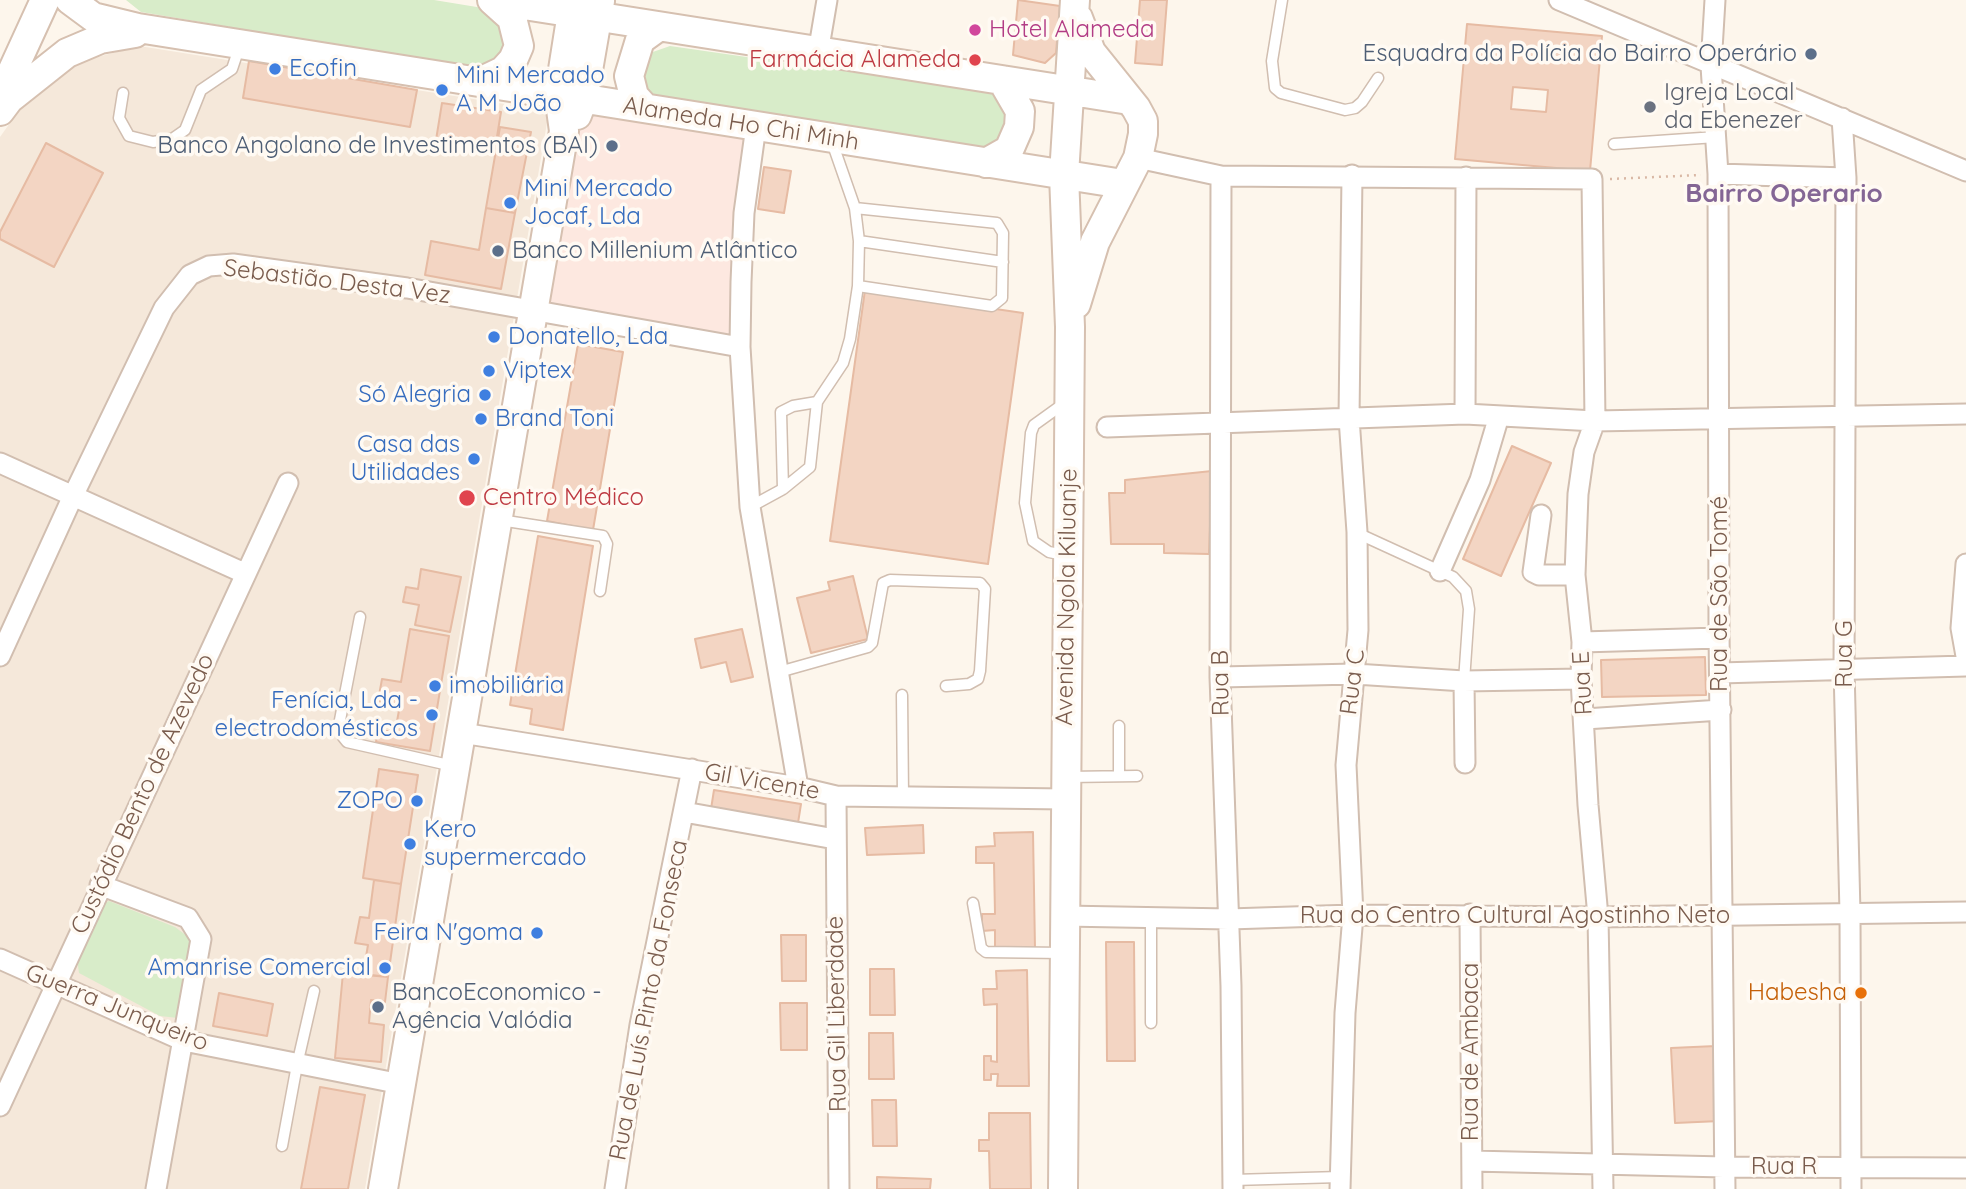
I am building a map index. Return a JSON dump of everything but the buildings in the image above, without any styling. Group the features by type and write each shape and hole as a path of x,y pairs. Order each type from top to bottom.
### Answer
{"main road":[{"path":"0,98 45,0"},
{"path":"70,0 93,17 169,33"},
{"path":"110,0 124,14 169,33"},
{"path":"492,0 586,8 658,27 1129,100"},
{"path":"480,82 503,71 513,60 519,46 513,18 492,0"},
{"path":"1070,327 1095,242 1138,158 1142,146 1143,121 1091,52 1075,3"},
{"name":"Avenida Ngola Kiluanje","path":"1063,1189 1070,327 1064,176 1075,3"},
{"path":"383,1189 586,8"},
{"path":"645,108 634,96 629,76 640,40 658,27"},
{"path":"0,111 9,99 47,67 86,43 123,34 169,33"},
{"name":"Alameda Ho Chi Minh","path":"169,33 1123,184"},
{"path":"986,163 1009,150 1019,127 1020,111 1014,96 1002,80"}],"street":[{"path":"818,53 827,0"},
{"path":"1559,0 1966,171"},
{"name":"Rua de São Tomé","path":"1715,0 1711,66 1718,174 1719,638 1725,1189"},
{"name":"Rua G","path":"1842,118 1846,178 1844,668 1850,913 1851,1189"},
{"path":"756,126 744,213 740,347 750,507 798,787"},
{"path":"1138,158 1221,176 1592,179"},
{"path":"1718,174 1846,178"},
{"name":"Rua C","path":"1340,1183 1345,1013 1353,915 1346,765 1348,721 1359,630 1357,533 1349,418 1352,175"},
{"name":"Rua B","path":"1221,176 1223,422 1220,677 1233,1184"},
{"path":"1465,414 1466,177"},
{"name":"Rua E","path":"1592,179 1595,421 1584,452 1578,494 1575,575 1581,642 1588,805 1598,916 1602,1189"},
{"name":"Sebastião Desta Vez","path":"0,656 73,496 164,308 190,275 209,266 246,265 534,310 740,347"},
{"path":"1107,427 1465,414 1595,421 1966,414"},
{"path":"1440,571 1480,480 1499,416"},
{"path":"0,463 244,573"},
{"name":"Custódio Bento de Azevedo","path":"0,1106 288,482"},
{"path":"1541,515 1533,572 1575,575"},
{"path":"1966,564 1961,628 1966,656"},
{"path":"1581,642 1719,638"},
{"path":"1720,673 1966,666"},
{"path":"1220,677 1355,674 1464,681 1581,679"},
{"path":"1464,681 1465,763"},
{"path":"1585,719 1721,710"},
{"name":"Gil Vicente","path":"462,733 692,769 836,796 903,797 1065,788"},
{"name":"Rua de Luís Pinto da Fonseca","path":"615,1189 640,1025 692,769"},
{"name":"Rua Gil Liberdade","path":"836,796 839,1189"},
{"name":"Rua de Luís Pinto da Fonseca","path":"684,812 835,839"},
{"path":"100,885 188,918 199,932 202,947 156,1189"},
{"name":"Rua do Centro Cultural Agostinho Neto","path":"1064,916 1228,919 1353,915 1598,916 1966,912"},
{"name":"Rua de Ambaca","path":"1470,914 1472,1189"},
{"name":"Guerra Junqueiro","path":"0,959 184,1041 401,1084"},
{"name":"Rua R","path":"1472,1161 1724,1167 1966,1168"}],"lane":[{"path":"1282,0 1272,61 1275,88 1281,93 1345,110 1355,108 1362,102 1378,78"},
{"path":"123,93 120,118 129,136 153,142 172,139 185,130 201,90 232,69 240,44"},
{"path":"1614,144 1716,137"},
{"path":"750,507 783,489 810,467 817,402 843,363 858,286 859,241 855,208 831,138"},
{"path":"855,208 997,223 1003,233 1002,298 992,306 858,286"},
{"path":"859,241 1003,262"},
{"path":"1068,555 1049,552 1033,541 1025,503 1034,425 1069,400"},
{"path":"783,489 781,412 793,405 817,402"},
{"path":"496,520 603,536 607,544 600,591"},
{"path":"1357,533 1453,577 1466,591 1469,609 1464,681"},
{"path":"779,672 868,647 873,643 883,583 890,580 980,583 985,589 978,679 969,684 946,686"},
{"path":"360,617 340,720 343,737 347,742 457,766"},
{"path":"902,695 903,797"},
{"path":"1119,726 1119,776"},
{"path":"1065,788 1119,776 1137,776"},
{"path":"973,903 981,948 986,952 1064,953"},
{"path":"1151,918 1151,1023"},
{"path":"282,1146 314,991"},
{"path":"1233,1184 1340,1183"}],"path":[{"path":"1592,179 1718,174"}],"shaded area":[{"path":"139,46 549,111 365,1189 0,1189 0,137 27,99 75,63"},
{"path":"583,99 756,126 740,347 534,310"}],"green space":[{"path":"126,0 434,0 489,9 505,21 505,54 479,69 141,12"},
{"path":"670,46 990,92 1000,97 1009,111 1005,137 980,152 651,99 640,81 650,53"},
{"path":"109,901 175,927 191,939 193,946 178,1018 160,1016 79,973 77,958 103,904"}],"place":[{"name":"Hotel Alameda","path":"975,30"},
{"name":"Esquadra da Polícia do Bairro Operário","path":"1811,54"},
{"name":"Farmácia Alameda","path":"975,60"},
{"name":"Ecofin","path":"275,69"},
{"name":"Mini Mercado A M João","path":"442,90"},
{"name":"Igreja Local da Ebenezer","path":"1650,107"},
{"name":"Banco Angolano de Investimentos (BAI)","path":"612,146"},
{"name":"Mini Mercado Jocaf, Lda","path":"510,203"},
{"name":"Banco Millenium Atlântico","path":"498,251"},
{"name":"Donatello, Lda","path":"494,337"},
{"name":"Viptex","path":"489,371"},
{"name":"Só Alegria","path":"485,395"},
{"name":"Brand Toni","path":"481,419"},
{"name":"Casa das Utilidades","path":"474,459"},
{"name":"Centro Médico","path":"467,498"},
{"name":"imobiliária","path":"435,686"},
{"name":"Fenícia, Lda - electrodomésticos","path":"432,715"},
{"name":"ZOPO","path":"417,801"},
{"name":"Kero supermercado","path":"410,844"},
{"name":"Feira N'goma","path":"537,933"},
{"name":"Amanrise Comercial","path":"385,968"},
{"name":"Habesha","path":"1861,993"},
{"name":"BancoEconomico - Agência Valódia","path":"378,1007"}],"district":[{"name":"Bairro Operario","path":"1784,194"}]}
